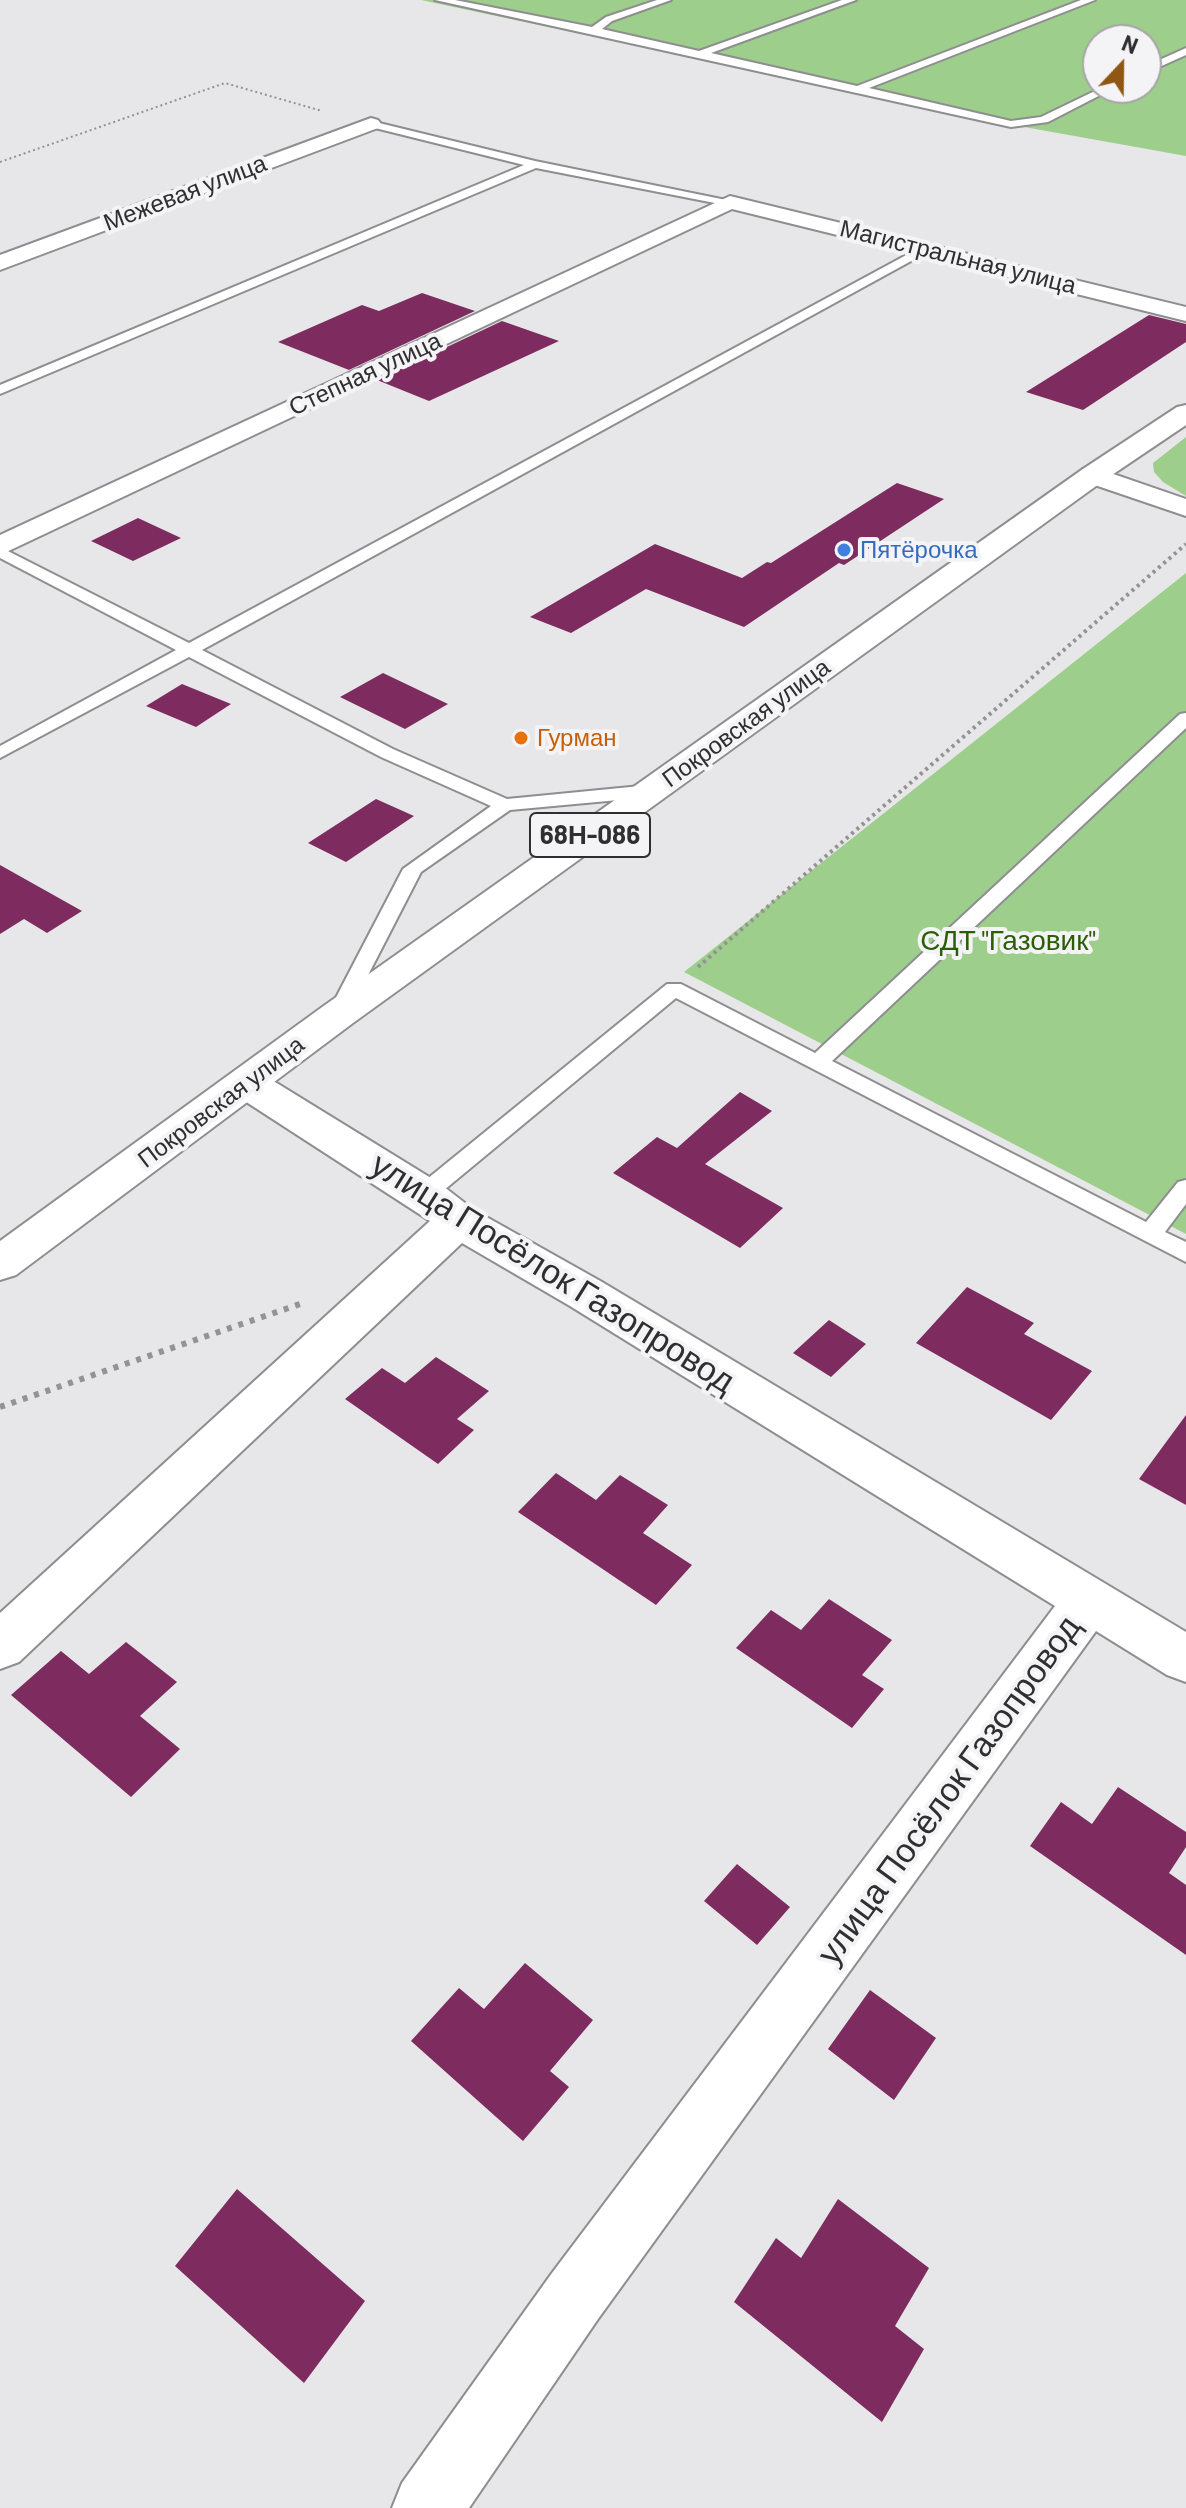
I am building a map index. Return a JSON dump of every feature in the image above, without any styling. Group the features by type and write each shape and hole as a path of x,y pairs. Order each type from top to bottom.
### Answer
{"street":[{"name":"Межевая улица","path":"0,263 371,124"},
{"name":"Магистральная улица","path":"730,202 1186,314"},
{"name":"Степная улица","path":"0,546 730,202"},
{"name":"Покровская улица","path":"0,1264 339,1014 1093,475 1186,413"},
{"path":"1093,475 1186,508"},
{"name":"улица Посёлок Газопровод","path":"248,1084 442,1208 1089,1600 575,2296 427,2508"},
{"path":"0,1646 403,1269 442,1208"},
{"path":"1089,1600 1186,1659"}],"lane":[{"path":"440,0 594,30 1011,124 1044,120 1082,101"},
{"path":"463,5 477,0"},
{"path":"594,30 609,19 666,0"},
{"path":"700,54 851,0"},
{"path":"858,89 1090,0"},
{"path":"1162,62 1186,51"},
{"path":"371,124 535,164 730,202"},
{"path":"0,390 535,164"},
{"path":"0,753 927,249"},
{"path":"0,552 387,753 505,805 651,791"},
{"path":"818,1062 1186,718"},
{"path":"339,1014 413,869 505,805"},
{"path":"442,1208 674,989 1186,1253"},
{"path":"1150,1234 1186,1188"}],"path":[{"path":"0,162 225,83 371,124"},
{"path":"674,989 1186,544"},
{"path":"0,1407 313,1300"}],"green space":[{"path":"421,0 1186,0 1186,156 1002,123"},
{"path":"1186,437 1186,496 1163,482 1154,472 1153,463"},
{"name":"СДТ \"Газовик\"","path":"1186,573 1186,1234 684,972"}],"building":[{"path":"422,293 475,311 349,370 278,342 362,305 379,311"},
{"path":"1149,315 1186,324 1186,342 1083,410 1026,392"},
{"path":"502,321 559,341 429,401 377,380"},
{"path":"897,483 944,499 844,565 839,563 744,627 646,589 571,633 530,617 655,544 742,578"},
{"path":"138,518 181,538 133,561 91,541"},
{"path":"383,673 448,704 405,729 340,697"},
{"path":"182,684 231,704 196,727 146,706"},
{"path":"376,799 414,816 346,862 308,843"},
{"path":"0,865 82,911 47,933 24,919 0,934"},
{"path":"740,1092 772,1111 705,1164 783,1208 740,1248 613,1173 657,1137 677,1148"},
{"path":"967,1287 1034,1323 1024,1334 1092,1371 1051,1420 916,1343"},
{"path":"829,1320 866,1344 831,1377 793,1353"},
{"path":"436,1357 489,1391 457,1419 474,1430 438,1464 345,1399 382,1368 405,1383"},
{"path":"1186,1415 1186,1505 1139,1479"},
{"path":"556,1473 596,1500 620,1475 668,1505 643,1533 692,1565 656,1605 518,1512"},
{"path":"829,1599 892,1640 862,1675 884,1689 852,1728 736,1648 771,1610 801,1630"},
{"path":"126,1642 177,1682 140,1716 180,1749 131,1797 11,1695 61,1651 89,1674"},
{"path":"1118,1787 1186,1832 1186,1847 1169,1873 1186,1885 1186,1955 1030,1846 1061,1802 1092,1824"},
{"path":"737,1864 790,1907 757,1945 704,1901"},
{"path":"525,1963 593,2020 550,2071 569,2087 523,2141 411,2041 459,1988 484,2009"},
{"path":"870,1990 936,2038 894,2100 828,2049"},
{"path":"237,2189 365,2301 304,2383 175,2266"},
{"path":"838,2199 929,2268 895,2326 924,2349 882,2422 734,2302 776,2238 801,2258"}],"place":[{"name":"Пятёрочка","path":"844,550"},
{"name":"Гурман","path":"521,738"}]}
